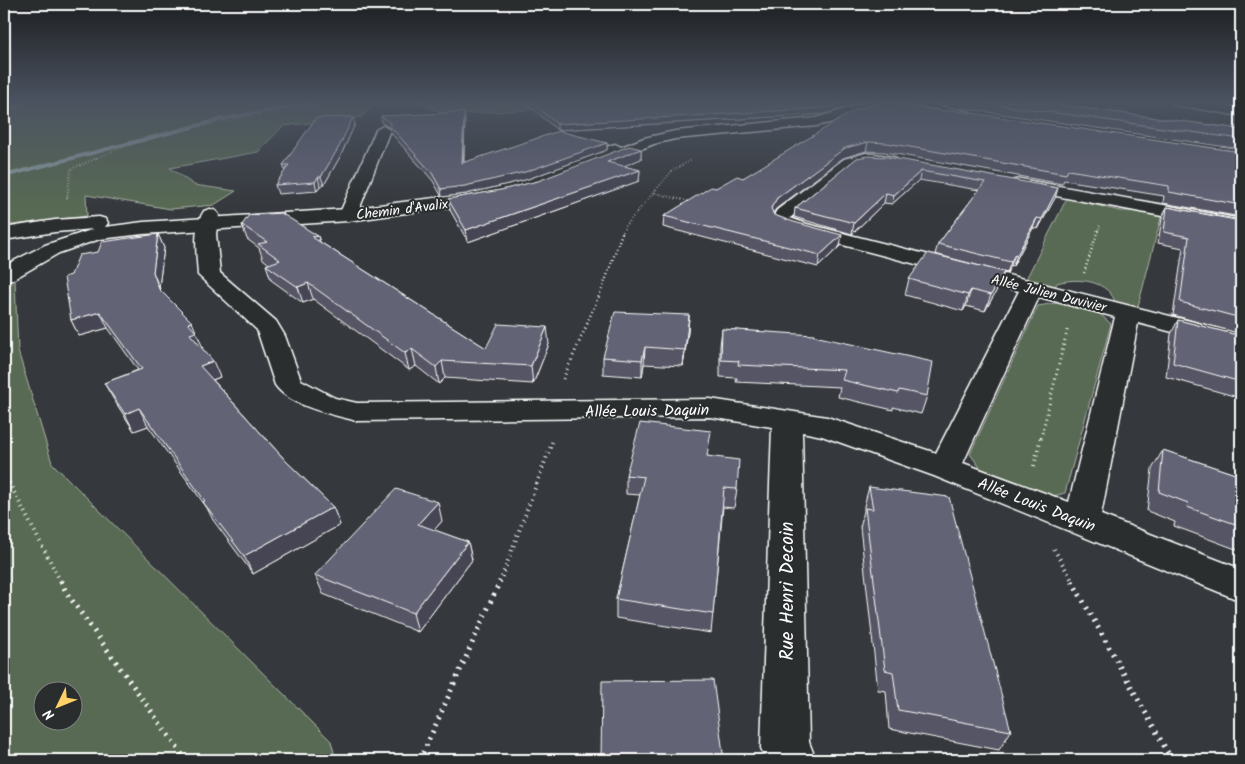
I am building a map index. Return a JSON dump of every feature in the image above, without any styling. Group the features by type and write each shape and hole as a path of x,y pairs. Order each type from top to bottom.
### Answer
{"street":[{"path":"350,211 380,137"},
{"name":"Chemin d'Avalix","path":"350,211 472,194 526,180 649,137"},
{"name":"Chemin d'Avalix","path":"4,234 56,226 209,220 425,207 502,194 532,186 649,141 674,137"},
{"name":"Allée Julien Duvivier","path":"905,163 866,158 849,162 783,214 780,220 800,228 1241,342"},
{"path":"1002,180 1241,225"},
{"name":"Chemin d'Avalix","path":"4,275 52,249 97,234 209,220"},
{"name":"Allée Louis Daquin","path":"209,220 206,234 209,275 267,326 273,336 289,385 325,404 357,412 564,412 710,408 827,427 945,468 1241,585"},
{"path":"945,468 1031,289"},
{"path":"1082,521 1128,313"},
{"name":"Rue Henri Decoin","path":"787,420 785,748 792,760"}],"path":[{"path":"66,200 71,169 90,160 126,148 169,137"},
{"path":"655,193 691,202"},
{"path":"4,473 66,592 186,760"}],"green space":[{"path":"4,137 273,137 258,152 170,168 194,185 236,191 214,205 171,209 86,195 87,216 4,226"},
{"path":"1067,198 1120,211 1162,214 1137,310 1116,305 1113,297 1107,290 1092,282 1065,281 1057,283 1054,289 1025,281"},
{"path":"15,281 18,351 52,463 331,741 336,760 4,760 4,289"},
{"path":"1056,303 1100,314 1111,324 1065,493 1046,498 984,473 970,454 1038,306"}],"building":[{"path":"303,137 344,137 321,177 318,177 315,182 275,185 289,165 283,165"},
{"path":"400,137 463,137 462,163 542,137 582,137 607,143 525,172 465,186 441,189 432,173"},
{"path":"811,137 1135,137 1241,152 1241,205 1169,192 1169,186 1068,170 1066,174 887,143 868,142 845,148 777,198 771,208 774,215 842,235 820,255 664,216 711,187 716,188 737,176 743,178"},
{"path":"1224,137 1241,137 1241,139"},
{"path":"629,146 641,149 607,162 640,170 466,230 448,199 501,190 538,181"},
{"path":"868,156 887,157 1058,188 1042,219 1037,218 1017,255 1015,254 1011,262 938,244 985,182 921,171 894,195 886,193 854,223 795,208 857,158"},
{"path":"1167,207 1241,221 1241,318 1180,302 1189,237 1164,232"},
{"path":"281,213 318,236 312,237 486,348 498,324 547,327 531,366 442,361 436,367 412,349 405,353 308,283 298,287 266,265 280,260 258,244 267,242 242,225 249,215"},
{"path":"158,234 153,272 159,289 192,322 188,323 196,332 190,334 213,361 200,366 286,461 333,507 244,556 203,502 205,501 139,408 125,414 104,383 142,369 100,312 71,320 64,277 71,275 79,255 98,252 102,242"},
{"path":"928,253 1004,272 991,295 971,290 968,295 909,279"},
{"path":"615,312 689,315 685,350 645,347 642,360 603,357"},
{"path":"1178,320 1241,336 1241,382 1173,363"},
{"path":"722,329 814,335 933,362 927,396 899,390 898,393 842,380 845,370 738,365 739,361 721,360"},
{"path":"640,423 711,431 707,456 739,460 737,489 724,488 713,614 616,599 644,477 626,475"},
{"path":"1163,450 1241,476 1241,526 1187,507 1188,503 1159,492"},
{"path":"869,487 949,497 1011,731 898,710 893,672 885,670 865,508 873,509"},
{"path":"396,489 438,502 418,524 468,542 413,613 315,575"},
{"path":"713,680 724,760 601,760 602,681"}],"waterway":[{"path":"4,176 154,137"}]}
